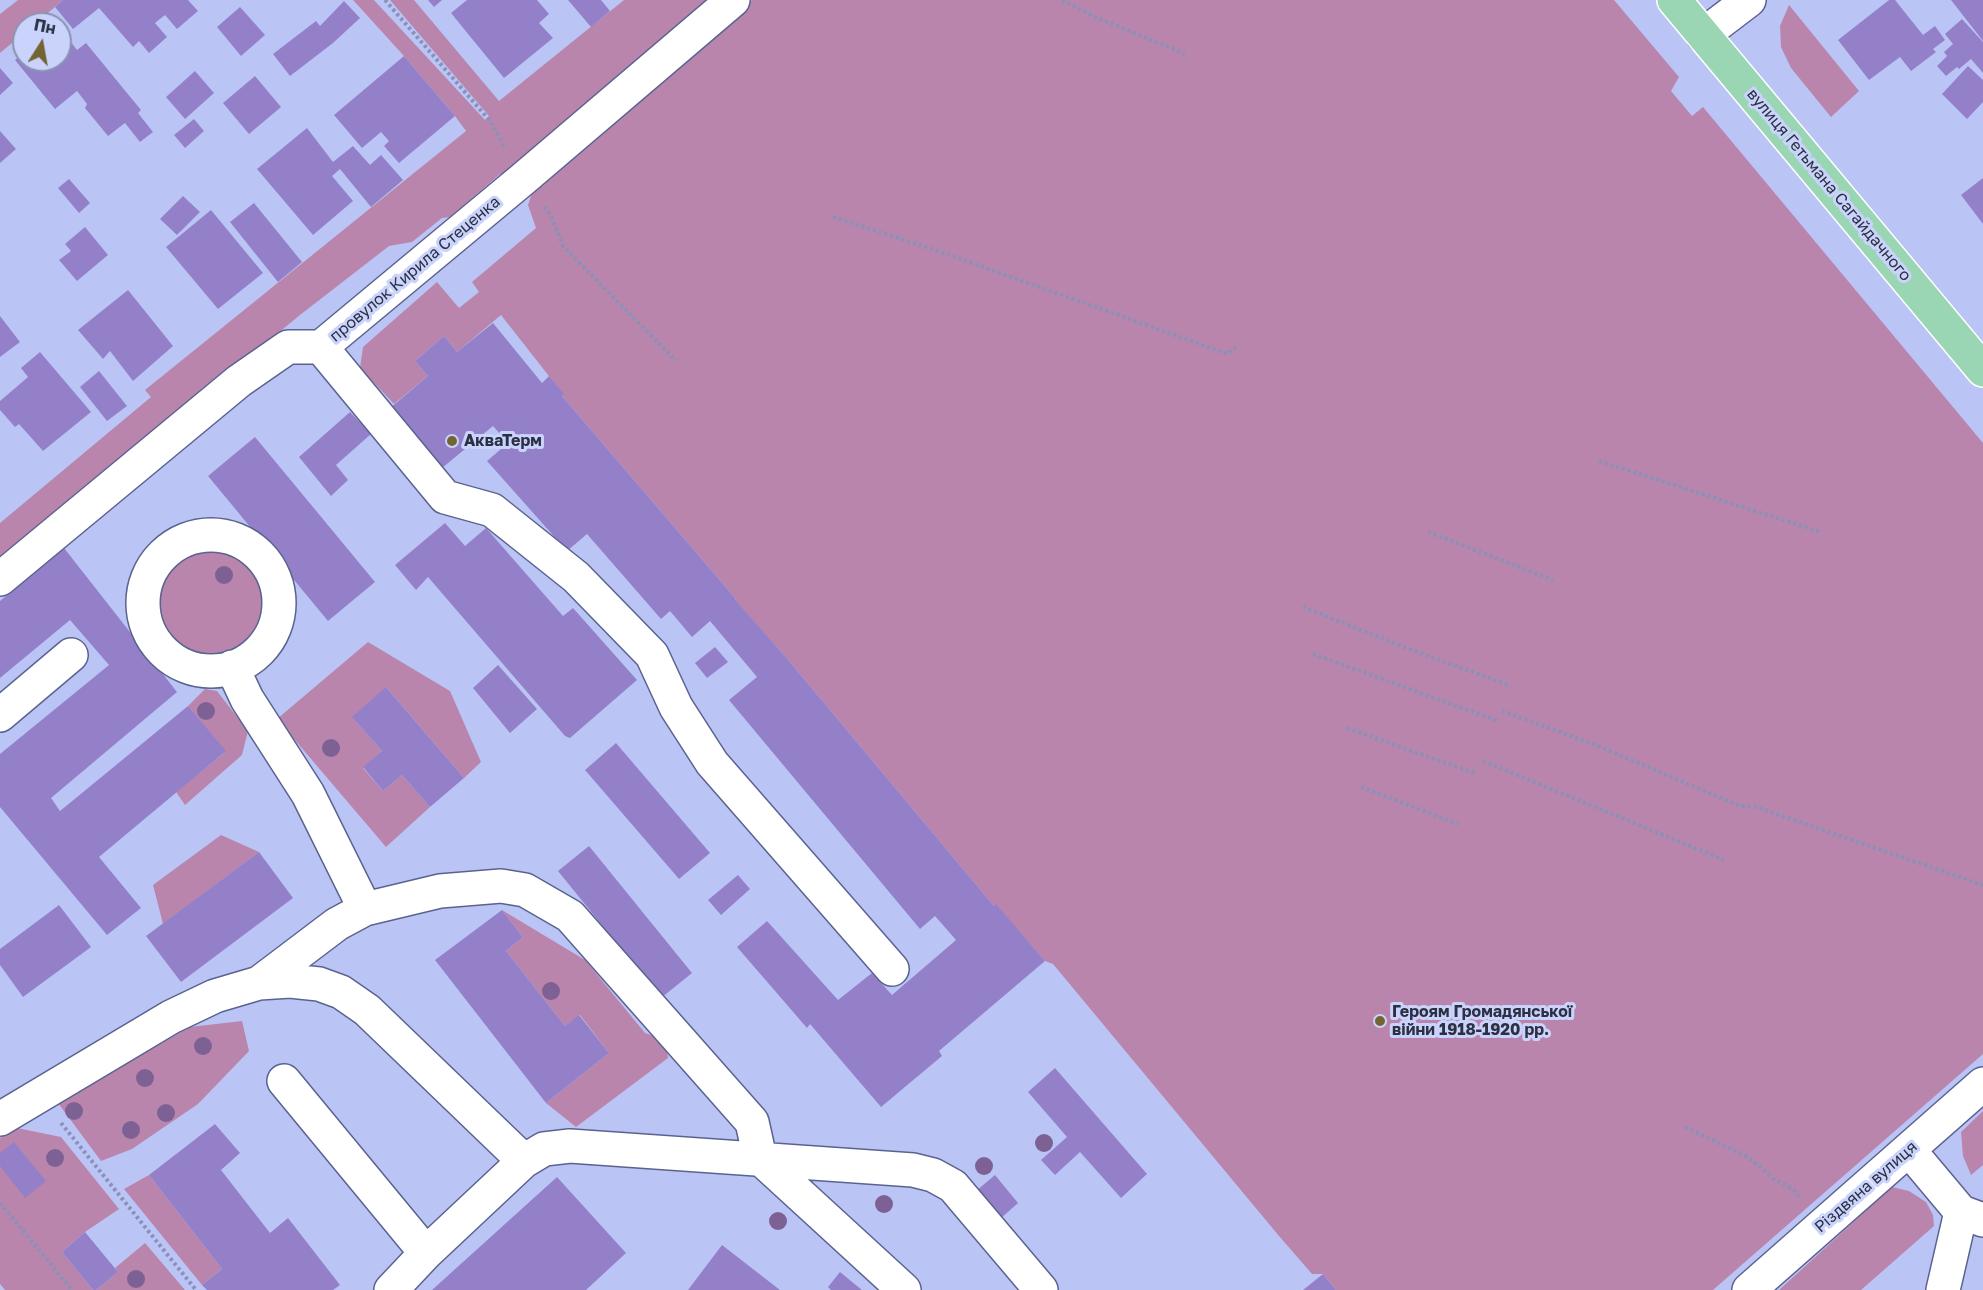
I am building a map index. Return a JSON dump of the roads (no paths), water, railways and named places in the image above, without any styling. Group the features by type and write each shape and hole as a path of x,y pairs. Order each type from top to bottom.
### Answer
{"main road":[{"name":"вулиця Гетьмана Сагайдачного","path":"1674,0 1983,370"}],"street":[{"name":"провулок Кирила Стеценка","path":"0,579 239,381 288,347 321,347 523,179 732,0"},
{"path":"1703,35 1749,0"},
{"path":"321,347 445,497 492,510 576,577 652,655 676,707 712,764 892,969"},
{"path":"208,534 231,537 251,547 267,565 277,585 279,608 273,630 261,650 242,664 232,667 221,671 199,670 178,663 160,650 148,632 142,610 143,588 152,568 166,551 185,540 208,534"},
{"path":"0,716 71,655"},
{"path":"232,667 247,699 308,794 365,909"},
{"path":"259,983 337,924 365,909 440,891 501,886 525,890 570,916 752,1122 760,1158 904,1290"},
{"path":"0,1119 171,1017 215,996 259,983 290,981 319,984 340,993 367,1010 524,1161"},
{"path":"284,1081 426,1253"},
{"name":"Різдвяна вулиця","path":"1749,1290 1983,1084"},
{"path":"391,1290 426,1253 524,1161 544,1149 570,1146 913,1170 933,1175 953,1186 1041,1290"},
{"path":"1909,1150 1972,1216 1943,1290"}],"place":[{"name":"АкваТерм","path":"452,441"},
{"name":"Героям Громадянської війни 1918-1920 рр.","path":"1380,1021"}]}
